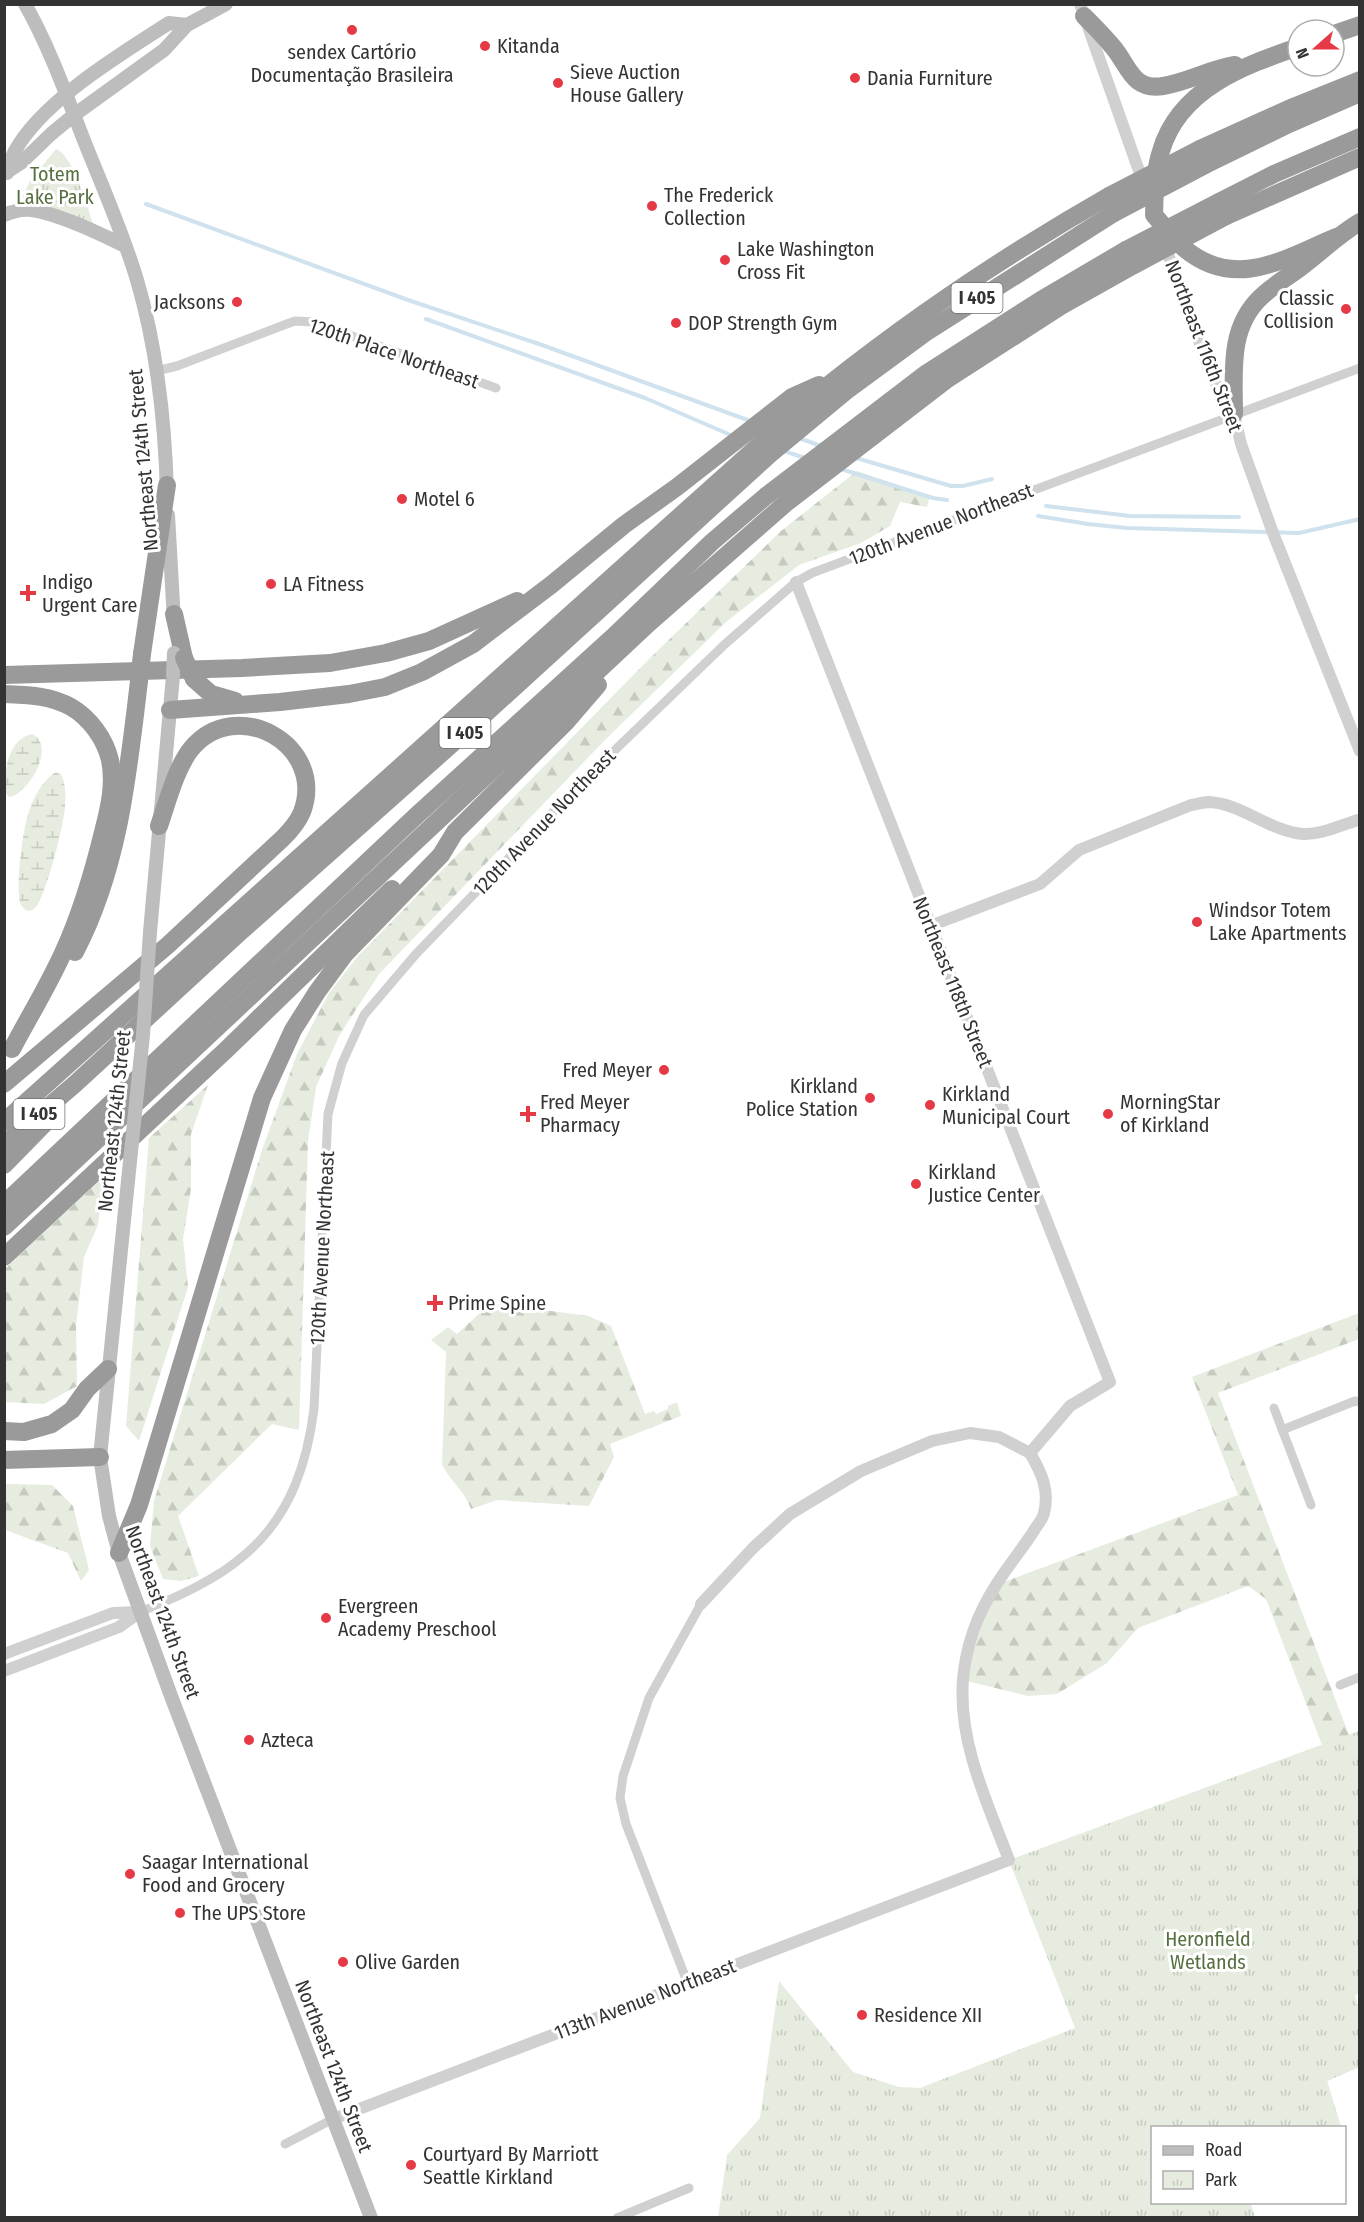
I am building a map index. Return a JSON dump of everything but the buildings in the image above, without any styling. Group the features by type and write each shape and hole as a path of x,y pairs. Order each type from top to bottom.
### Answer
{"highway":[{"path":"1082,10 1114,48 1138,82 1149,87 1164,86 1217,68 1260,60"},
{"path":"1286,51 1235,71 1203,91 1172,124 1158,160 1155,176 1154,215 1186,250 1200,259 1228,269 1255,269 1270,266 1336,237"},
{"name":"I 405","path":"4,1145 75,1084 238,934 463,734 735,476 799,400 837,377 913,321 1051,229 1111,204 1293,107 1359,80"},
{"name":"I 405","path":"1202,157 1289,124 1359,93"},
{"name":"I 405","path":"4,1204 417,815 613,637 712,542 766,496 927,373 1041,300 1222,209 1274,174 1359,137"},
{"name":"I 405","path":"1222,209 1359,157"},
{"name":"I 405","path":"4,1122 735,476 925,333 1111,204"},
{"path":"1234,414 1234,352 1239,329 1247,313 1260,297 1301,267 1336,237 1359,222"},
{"name":"I 405","path":"4,1227 649,623 786,503 946,380 1061,306 1130,257"},
{"path":"170,710 349,694 385,687 422,672 473,644 551,585 624,525 799,400"},
{"path":"8,1053 53,994 89,925 107,874 125,795 141,654 167,485"},
{"path":"4,675 330,663 386,653 429,640 551,585"},
{"path":"174,614 179,656 194,679 211,694 251,704"},
{"path":"4,1257 226,1050 432,850 455,832 567,721 649,623"},
{"path":"4,694 43,697 71,707 94,728 106,747 110,760 112,786 98,854 84,903 64,952 8,1053"},
{"path":"4,710 21,701 43,697"},
{"path":"4,1083 168,945 284,838 302,812 305,799 304,778 297,759 280,739 267,731 243,725 218,729 206,736 191,750 181,767 159,826"},
{"path":"119,1553 139,1505 246,1150 272,1074 298,1022 330,973 345,954 441,855 455,832"},
{"path":"4,1165 49,1120 75,1084"},
{"path":"4,1189 39,1160 66,1147"},
{"path":"4,1431 24,1432 52,1424 72,1410 87,1389 108,1369"},
{"path":"4,1460 100,1457"}],"main road":[{"name":"Northeast 124th Street","path":"25,4 38,26 66,94 125,246 146,315 156,372 167,485 174,614"},
{"path":"6,174 74,115 164,50 187,25 226,4"},
{"path":"6,174 14,153 26,135 66,94 169,23 187,25"},
{"path":"4,215 21,210 41,212 100,233 125,246"},
{"name":"Northeast 124th Street","path":"179,656 173,676 143,1035 100,1457 109,1516 119,1553 140,1612 371,2217"}],"street":[{"name":"Northeast 116th Street","path":"1082,10 1212,377 1234,414 1252,476 1359,752"},
{"name":"120th Place Northeast","path":"156,372 295,321 313,322 496,388"},
{"name":"120th Avenue Northeast","path":"140,1612 183,1596 232,1566 263,1537 281,1515 298,1482 308,1450 314,1409 328,1114 342,1063 363,1015 416,954 588,776 724,645 796,582 812,573 1359,368"},
{"name":"Northeast 118th Street","path":"796,582 1110,1382 1070,1406 1030,1453"},
{"path":"930,926 1040,884 1079,850 1191,805 1208,802 1228,806 1278,828 1304,834 1324,831 1359,819"},
{"path":"1282,1430 1355,1401 1359,1402"},
{"path":"1274,1408 1311,1505"},
{"path":"688,1984 626,1824 620,1798 623,1776 649,1698 701,1604 753,1548 790,1514 861,1471 932,1441 970,1433 999,1437 1030,1453"},
{"name":"113th Avenue Northeast","path":"285,2144 333,2119 1008,1860 964,1731 963,1688 965,1662 976,1623 996,1585 1019,1555 1044,1515 1046,1491 1043,1478 1030,1453"},
{"path":"4,1654 113,1613 140,1612"},
{"path":"4,1671 119,1627 140,1612"},
{"path":"1340,1685 1359,1677"},
{"path":"617,2217 689,2188"}],"green space":[{"name":"Totem Lake Park","path":"56,149 69,161 94,226 19,205 30,181"},
{"path":"857,471 930,496 927,507 900,502 890,526 861,543 799,565 726,622 606,739 379,974 339,1036 316,1087 308,1141 299,1430 272,1424 178,1516 199,1576 181,1581 163,1579 150,1546 154,1501 262,1150 297,1054 329,993 358,956 650,658 781,531"},
{"path":"32,734 39,740 42,749 37,770 23,789 9,797 5,792 5,784 9,757 18,742"},
{"path":"56,772 61,774 65,790 61,828 44,890 35,908 27,911 23,908 19,898 21,850 25,825 38,792 44,782"},
{"path":"208,1085 191,1134 191,1189 183,1239 188,1287 139,1441 126,1426 149,1138"},
{"path":"104,1176 98,1225 84,1257 76,1326 77,1386 44,1404 5,1402 5,1269"},
{"path":"491,1303 588,1316 611,1326 645,1414 654,1411 656,1414 677,1402 681,1416 610,1444 614,1457 589,1506 497,1500 471,1509 442,1465 446,1352 431,1340 448,1327 457,1334"},
{"path":"1359,1313 1359,1339 1218,1393 1349,1735 1360,1731 1360,1993 1355,1995 1359,2012 1359,2067 1327,2081 1341,2126 1151,2126 1151,2204 1252,2204 1255,2217 1074,2217 1322,1745 1266,1599 1248,1586 1138,1628 1107,1663 1057,1694 1028,1696 963,1680 996,1585 1238,1495 1192,1377"},
{"path":"5,1484 52,1485 73,1506 89,1570 81,1581 68,1553 5,1530"},
{"name":"Heronfield Wetlands","path":"1359,1731 1360,1993 1355,1995 1359,2012 1359,2067 1327,2081 1341,2126 1151,2126 1151,2204 1252,2204 1255,2217 718,2218 727,2155 760,2118 779,1981 853,2072 899,2087 920,2088 1075,2028 1009,1860"}],"waterway":[{"path":"146,204 753,422"},
{"path":"426,319 645,398 733,436"},
{"path":"799,438 821,446"},
{"path":"784,451 805,458"},
{"path":"853,457 951,486 963,486 992,479"},
{"path":"841,469 933,498 947,500"},
{"path":"1046,506 1130,516 1239,517"},
{"path":"1038,516 1127,528 1299,533 1360,519"}],"place":[{"name":"sendex Cartório Documentação Brasileira","path":"352,30"},
{"name":"Kitanda","path":"485,46"},
{"name":"Dania Furniture","path":"855,78"},
{"name":"Sieve Auction House Gallery","path":"558,83"},
{"name":"The Frederick Collection","path":"652,206"},
{"name":"Lake Washington Cross Fit","path":"725,260"},
{"name":"Jacksons","path":"237,302"},
{"name":"Classic Collision","path":"1346,309"},
{"name":"DOP Strength Gym","path":"676,323"},
{"name":"Motel 6","path":"402,499"},
{"name":"LA Fitness","path":"271,584"},
{"name":"Indigo Urgent Care","path":"28,593"},
{"name":"Windsor Totem Lake Apartments","path":"1197,922"},
{"name":"Fred Meyer","path":"664,1070"},
{"name":"Kirkland Police Station","path":"870,1098"},
{"name":"Kirkland Municipal Court","path":"930,1105"},
{"name":"Fred Meyer Pharmacy","path":"528,1114"},
{"name":"MorningStar of Kirkland","path":"1108,1114"},
{"name":"Kirkland Justice Center","path":"916,1184"},
{"name":"Prime Spine","path":"435,1303"},
{"name":"Evergreen Academy Preschool","path":"326,1618"},
{"name":"Azteca","path":"249,1740"},
{"name":"Saagar International Food and Grocery","path":"130,1874"},
{"name":"The UPS Store","path":"180,1913"},
{"name":"Olive Garden","path":"343,1962"},
{"name":"Residence XII","path":"862,2015"},
{"name":"Courtyard By Marriott Seattle Kirkland","path":"411,2165"}]}
